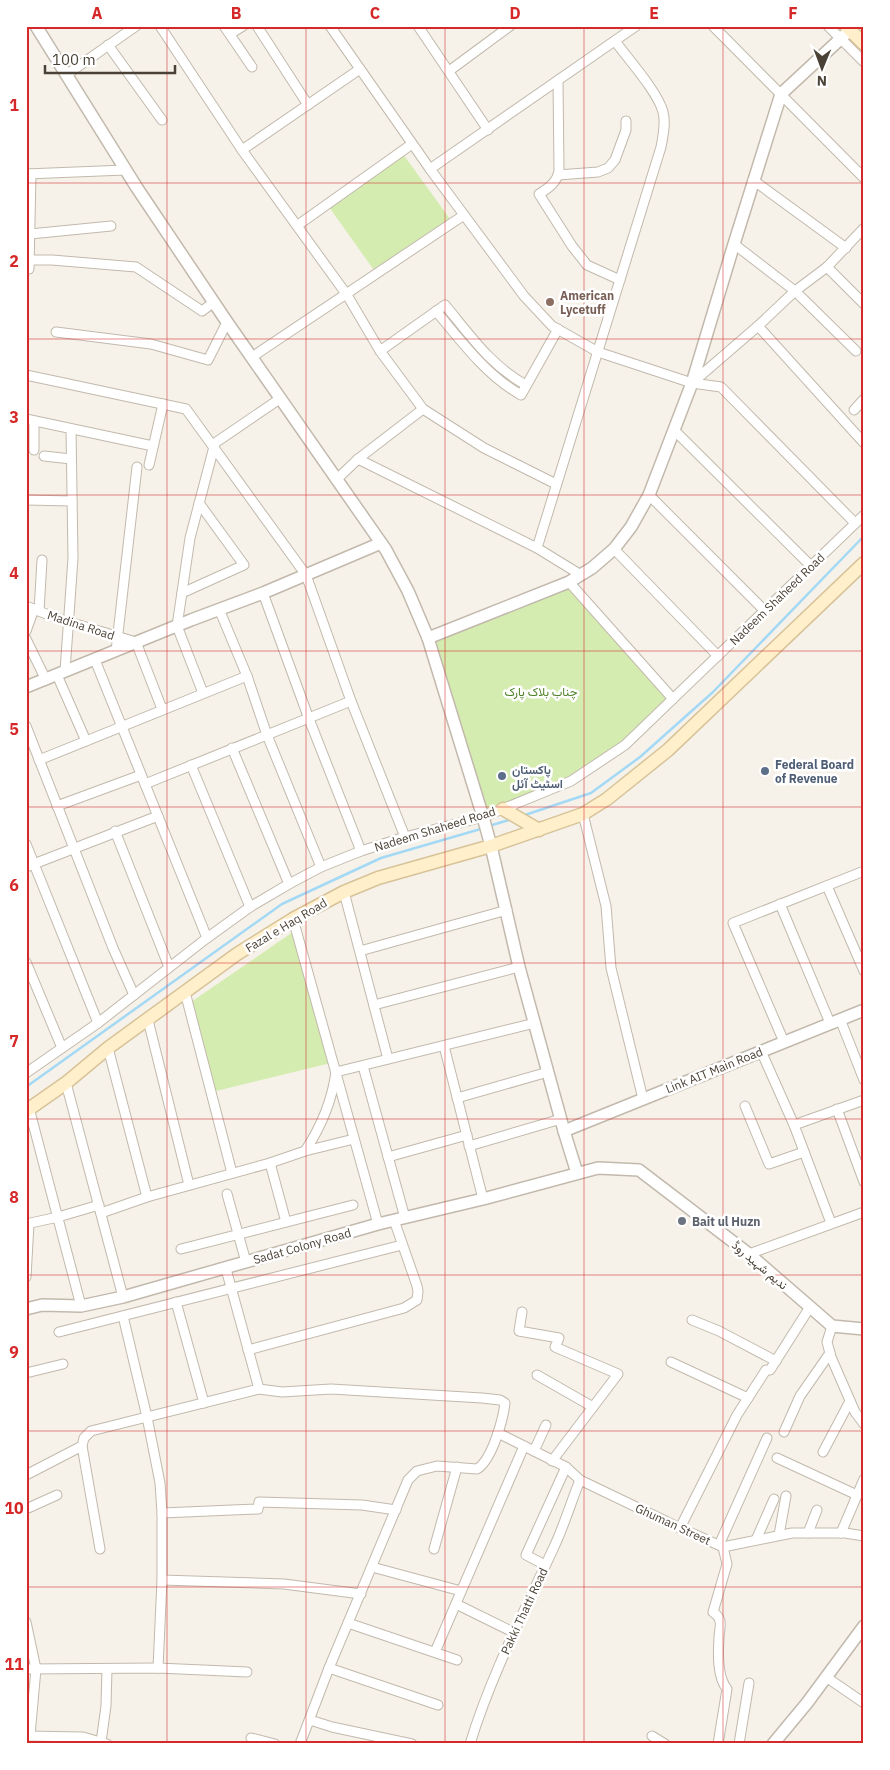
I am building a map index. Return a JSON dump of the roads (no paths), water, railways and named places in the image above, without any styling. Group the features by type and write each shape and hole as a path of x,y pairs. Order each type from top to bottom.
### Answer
{"main road":[{"path":"845,32 864,44"},
{"path":"583,814 607,799 668,750 864,563"},
{"path":"504,810 539,830"},
{"name":"Fazal e Haq Road","path":"28,1110 66,1083 108,1048 237,954 293,919 344,892 378,878 490,842 539,830 583,814"}],"street":[{"path":"36,26 125,170 227,322 386,550 408,591 428,638 484,819 519,966 577,1173"},
{"path":"66,75 108,45 122,30 136,26"},
{"path":"160,26 242,150 347,295 380,351 423,409 484,448 556,484"},
{"path":"224,26 252,67"},
{"path":"230,34 243,26"},
{"path":"257,26 308,105"},
{"path":"330,26 464,215 524,296 552,326 598,352 692,383 721,387 854,523"},
{"path":"418,26 488,130"},
{"path":"449,71 510,26"},
{"path":"430,169 636,26"},
{"path":"713,26 864,178"},
{"path":"828,26 845,32 864,62"},
{"path":"428,638 569,582 592,568 614,549 631,527 649,495 692,383 781,94 845,32"},
{"path":"537,548 620,280 660,147 664,126 663,113 658,99 615,41"},
{"path":"108,45 162,120"},
{"path":"242,150 360,69"},
{"path":"558,81 558,175 550,187 539,194 572,246 587,265 620,280"},
{"path":"558,175 598,172 608,168 615,160 626,130 626,121"},
{"path":"298,225 412,144"},
{"path":"26,269 29,269 30,234 28,174 125,170"},
{"path":"753,180 846,248"},
{"path":"252,357 464,215"},
{"path":"30,234 111,226"},
{"path":"692,383 795,291 827,267 864,228"},
{"path":"734,244 795,291 856,351"},
{"path":"29,260 52,260 136,268 202,311 214,302"},
{"path":"827,267 864,304"},
{"path":"380,351 436,311 462,343 503,384 521,395 558,329"},
{"path":"56,332 151,344 208,360 227,322"},
{"path":"758,326 864,443"},
{"path":"26,375 186,409 306,575 350,701 405,837"},
{"path":"203,693 177,626 190,538 199,503 215,443 281,398"},
{"path":"854,410 864,399"},
{"path":"149,465 162,404"},
{"path":"336,480 358,459 423,409"},
{"path":"34,450 30,420 153,446"},
{"path":"71,428 73,558 68,621 61,673 86,741"},
{"path":"675,431 811,566"},
{"path":"44,456 71,459"},
{"path":"358,459 537,548 580,575"},
{"path":"116,651 137,467"},
{"path":"649,495 765,611"},
{"path":"26,500 72,501"},
{"path":"182,592 244,565 199,503"},
{"name":"Nadeem Shaheed Road","path":"26,1073 98,1023 250,907 289,884 321,867 361,851 405,837 484,819 571,782 625,745 864,515"},
{"path":"26,688 136,642 263,593 380,543"},
{"path":"614,549 718,656"},
{"path":"26,631 33,609 42,560"},
{"path":"569,582 673,699"},
{"path":"263,593 309,719 361,851"},
{"name":"Madina Road","path":"33,609 136,642"},
{"path":"219,610 247,676 267,735 321,867"},
{"path":"26,639 46,680"},
{"path":"136,642 162,710"},
{"path":"95,660 207,938"},
{"path":"40,760 247,676"},
{"path":"57,806 191,765 350,701"},
{"path":"26,726 134,995"},
{"path":"232,748 289,884"},
{"path":"191,765 250,907"},
{"path":"583,814 606,906 611,968 643,1099"},
{"path":"30,865 158,816"},
{"path":"115,831 170,967"},
{"path":"26,844 30,865 98,1023"},
{"path":"784,1042 733,923 864,872"},
{"path":"827,886 864,971"},
{"path":"344,892 388,1060"},
{"path":"780,904 864,1080"},
{"path":"360,951 506,910"},
{"path":"293,919 378,1224"},
{"path":"26,962 62,1048"},
{"path":"374,1005 519,966"},
{"path":"185,992 232,1173"},
{"name":"Link AIT Main Road","path":"562,1125 643,1099 864,1010"},
{"path":"148,1020 189,1185"},
{"path":"336,1072 535,1023"},
{"path":"444,1046 483,1199"},
{"path":"108,1048 147,1197"},
{"path":"761,1051 794,1125 831,1223"},
{"path":"248,1350 404,1308 417,1300 418,1291 402,1245 400,1219 388,1157 363,1066"},
{"path":"305,1151 327,1109 334,1088 336,1072"},
{"path":"457,1098 548,1072"},
{"path":"66,1083 123,1297"},
{"path":"794,1125 864,1100"},
{"path":"745,1106 769,1164 804,1152"},
{"path":"837,1109 864,1182"},
{"path":"28,1110 81,1306"},
{"path":"470,1146 562,1125"},
{"path":"388,1157 467,1135"},
{"path":"26,1277 27,1224 147,1197 270,1163 305,1151 354,1139"},
{"path":"270,1163 286,1222"},
{"name":"ندیم شہید روڈ","path":"577,1173 598,1168 639,1170 749,1254 832,1326"},
{"name":"Sadat Colony Road","path":"26,1309 42,1305 81,1306 123,1297 378,1224 483,1199 577,1173"},
{"path":"227,1194 246,1262"},
{"path":"181,1249 353,1205"},
{"path":"749,1254 864,1212"},
{"path":"60,1332 402,1245"},
{"path":"226,1269 258,1389"},
{"path":"176,1302 204,1403"},
{"path":"680,1528 736,1415 766,1370 770,1370 810,1307"},
{"path":"522,1312 519,1331 559,1338 555,1347 618,1374 552,1461"},
{"path":"123,1316 147,1417 160,1483 162,1580 158,1668"},
{"path":"692,1320 719,1331 776,1361"},
{"path":"864,1329 832,1326 826,1342 854,1412 864,1424"},
{"path":"784,1432 800,1396 830,1353"},
{"path":"671,1362 748,1398"},
{"path":"26,1373 64,1364"},
{"path":"537,1375 593,1407"},
{"path":"100,1549 82,1446 84,1438 91,1431 258,1389 282,1392 331,1389 500,1400 505,1403 498,1433 483,1465 477,1469 437,1466 417,1471 408,1480 329,1668 301,1743"},
{"path":"823,1452 850,1401"},
{"path":"534,1452 546,1425"},
{"name":"Ghuman Street","path":"498,1433 566,1467 580,1480 721,1546 792,1533 841,1533 864,1536"},
{"path":"718,1744 727,1689 722,1684 720,1668 718,1639 720,1622 718,1616 713,1612 727,1564 721,1546 768,1438"},
{"path":"26,1475 82,1446"},
{"path":"435,1652 524,1446"},
{"path":"777,1458 857,1495"},
{"path":"434,1549 457,1467"},
{"path":"545,1565 526,1555 566,1467"},
{"path":"841,1533 864,1479"},
{"name":"Pakki Thatti Road","path":"470,1744 480,1710 513,1632 554,1547 580,1480"},
{"path":"26,1509 57,1495"},
{"path":"779,1535 786,1496"},
{"path":"756,1540 774,1499"},
{"path":"162,1512 258,1509 259,1502 362,1505 396,1510"},
{"path":"808,1533 817,1510"},
{"path":"372,1568 461,1591"},
{"path":"162,1580 284,1584 361,1594"},
{"path":"456,1604 513,1632"},
{"path":"26,1622 31,1669 28,1735 83,1737 104,1743 107,1669"},
{"path":"348,1623 457,1660"},
{"path":"773,1744 863,1629"},
{"path":"31,1669 158,1668 247,1672"},
{"path":"329,1668 438,1705"},
{"path":"826,1677 864,1703"},
{"path":"738,1744 750,1683"},
{"path":"310,1720 332,1727 412,1744"},
{"path":"652,1736 664,1744"},
{"path":"251,1738 275,1744"}],"waterway":[{"path":"522,816 591,793 640,757 713,692 864,536"},
{"path":"489,826 512,819"},
{"path":"26,1087 282,904 381,858 484,828"}],"place":[{"name":"American Lycetuff","path":"550,302"},
{"name":"Federal Board of Revenue","path":"765,771"},
{"name":"پاکستان اسٹیٹ آئل","path":"502,776"},
{"name":"Bait ul Huzn","path":"682,1221"}],"park label":[{"name":"چناب بلاک پارک","path":"541,691"}]}
